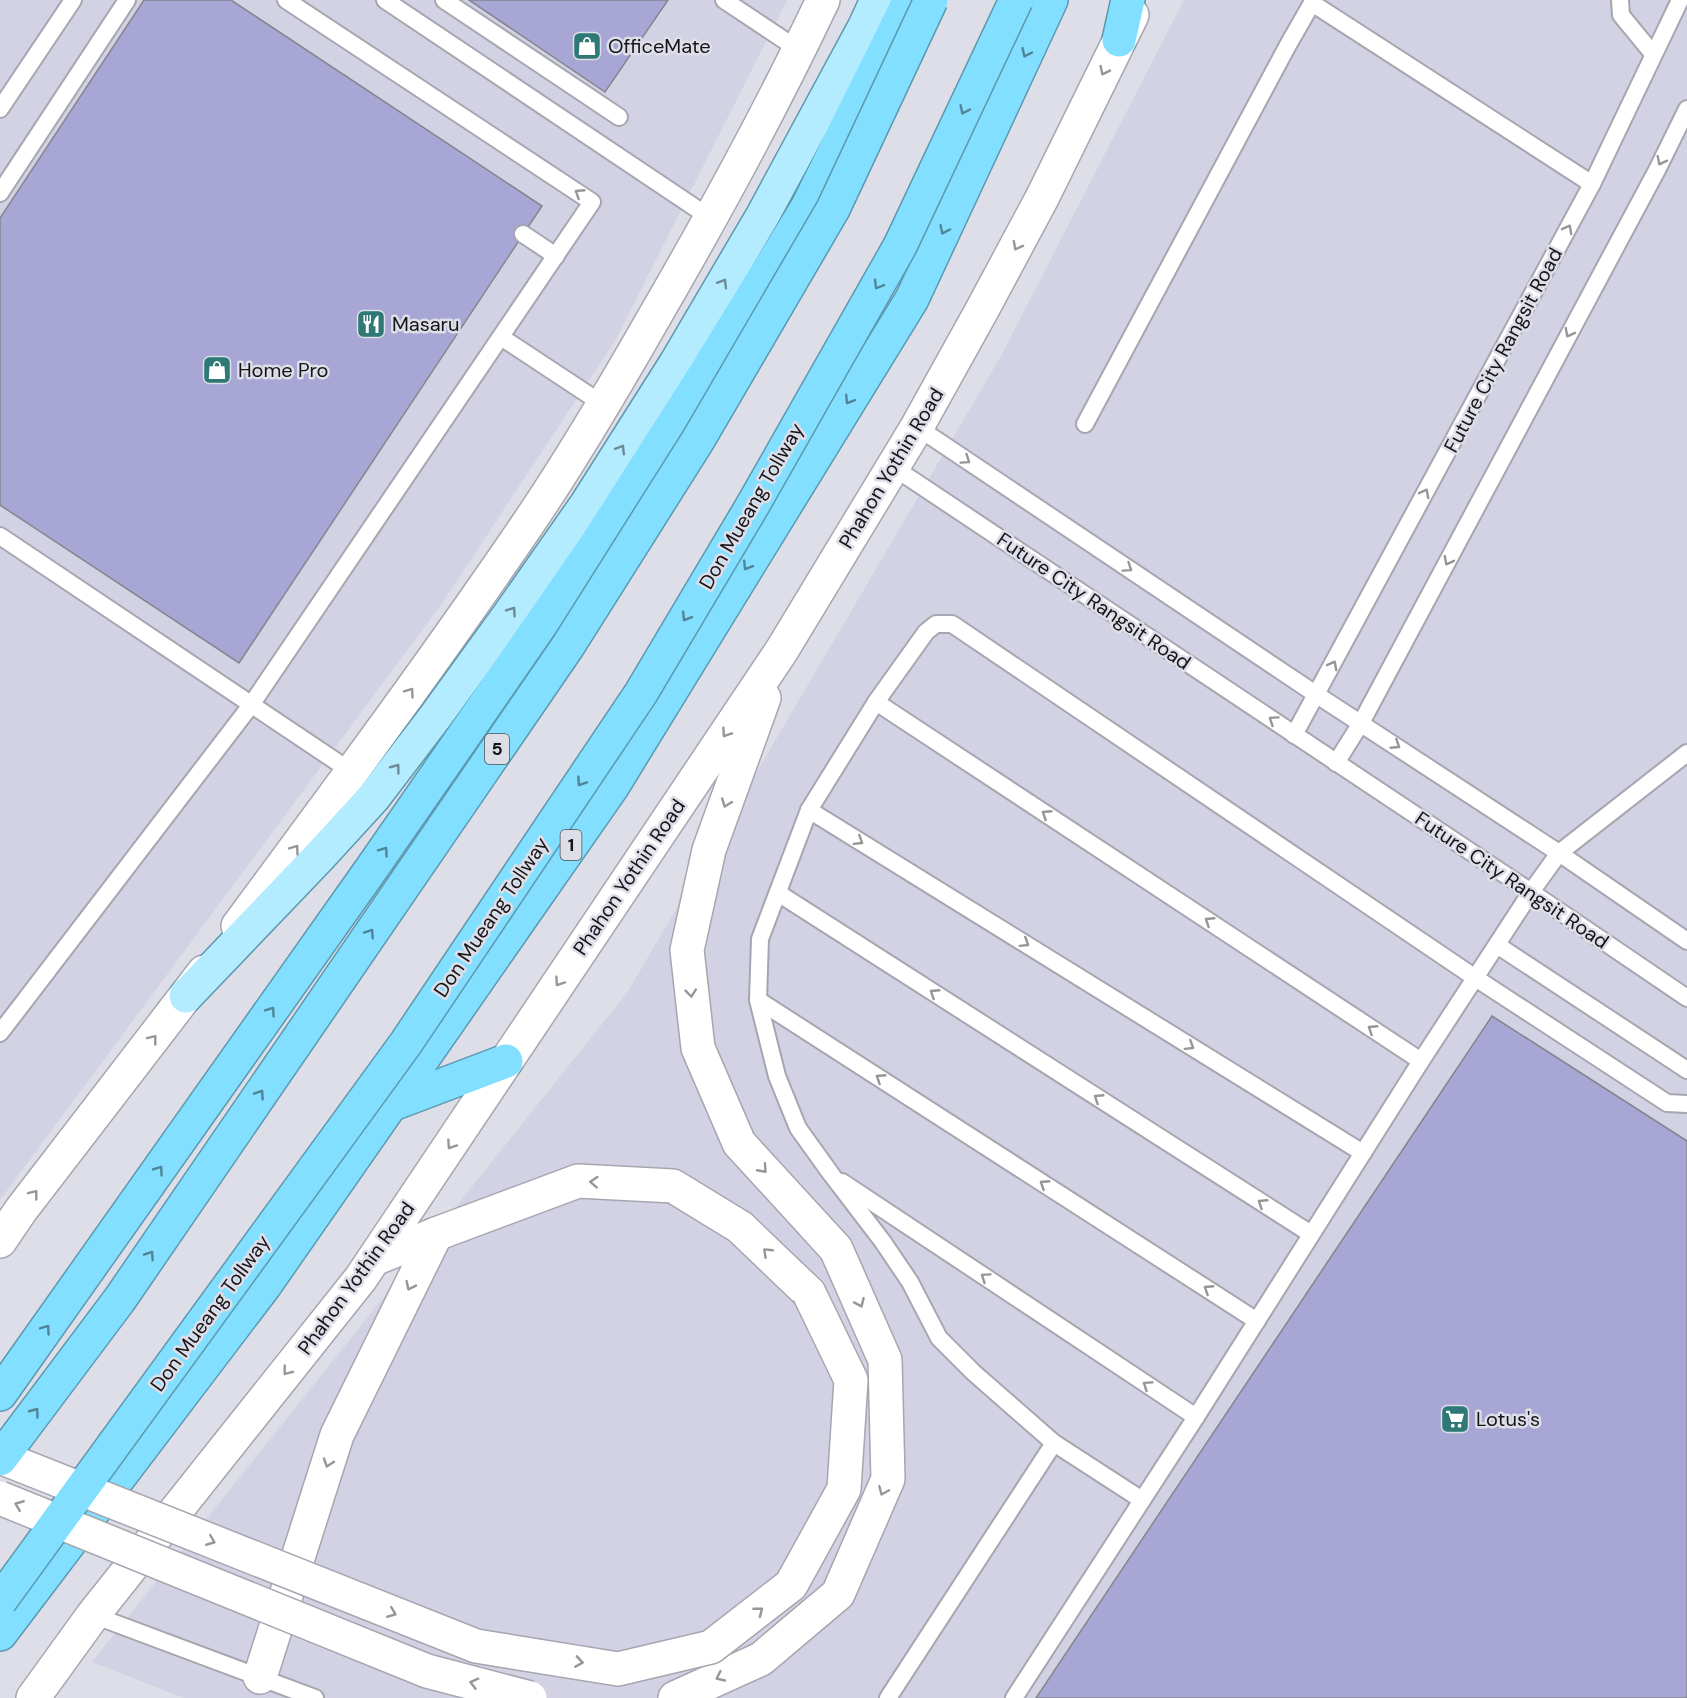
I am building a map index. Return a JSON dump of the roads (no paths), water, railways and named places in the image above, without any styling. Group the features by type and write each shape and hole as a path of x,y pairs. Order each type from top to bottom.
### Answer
{"highway":[{"path":"0,1394 379,859 596,545 702,379 807,207 910,0"},
{"name":"5","path":"0,1458 120,1299 568,646 698,440 833,209 932,0"},
{"name":"Don Mueang Tollway","path":"0,1600 406,1043 641,693 754,503 900,246 1016,0"},
{"name":"1","path":"0,1634 265,1285 612,787 912,298 1051,0"},
{"path":"1119,40 1128,0"},
{"path":"390,1105 506,1061"}],"main road":[{"path":"0,1241 352,772 526,526 604,405 712,219 800,50 823,0"},
{"name":"Phahon Yothin Road","path":"33,1698 93,1615 361,1278 782,650 917,427 1042,198 1139,0"},
{"path":"186,996 374,797 516,606 586,505 676,363 764,215 871,13"},
{"path":"675,1698 761,1659 838,1594 888,1479 885,1360 836,1249 739,1143 698,1048 687,950 709,850 782,650"},
{"path":"0,1458 476,1646 618,1669 711,1647 791,1586 844,1489 851,1380 809,1293 740,1227 673,1186 578,1181 374,1259"},
{"path":"260,1677 337,1435 436,1234"},
{"path":"0,1498 427,1671 530,1698"}],"lane":[{"path":"0,109 73,0"},
{"path":"0,193 127,0"},
{"path":"0,1033 251,705 592,202 286,0"},
{"path":"385,0 712,219"},
{"path":"444,0 619,117"},
{"path":"724,0 800,50"},
{"path":"1620,0 1622,15 1653,54"},
{"name":"Future City Rangsit Road","path":"1294,735 1592,184 1680,0"},
{"path":"1085,424 1313,2 1592,184"},
{"path":"1336,763 1361,723 1687,109"},
{"path":"523,234 556,256"},
{"path":"501,337 604,405"},
{"path":"917,427 1317,695 1559,853 1687,941"},
{"name":"Future City Rangsit Road","path":"893,467 1687,998"},
{"path":"0,536 352,772"},
{"path":"1142,1500 1054,1443 974,1373 939,1338 910,1282 798,1128 777,1076 758,1000 760,939 809,810 876,702 926,632 936,624 952,624 1474,977 1667,1104 1687,1104"},
{"path":"876,702 1421,1061"},
{"path":"1014,1698 1196,1417 1474,977 1531,892 1559,853 1687,753"},
{"path":"809,810 1363,1153"},
{"path":"778,893 1311,1234"},
{"path":"1497,945 1687,1070"},
{"path":"758,1000 1257,1321"},
{"path":"831,1174 1196,1417"},
{"path":"888,1698 1054,1443"},
{"path":"93,1615 315,1698"}],"place":[{"name":"OfficeMate","path":"587,46"},
{"name":"Masaru","path":"371,324"},
{"name":"Home Pro","path":"217,370"},
{"name":"Lotus's","path":"1455,1419"}]}
